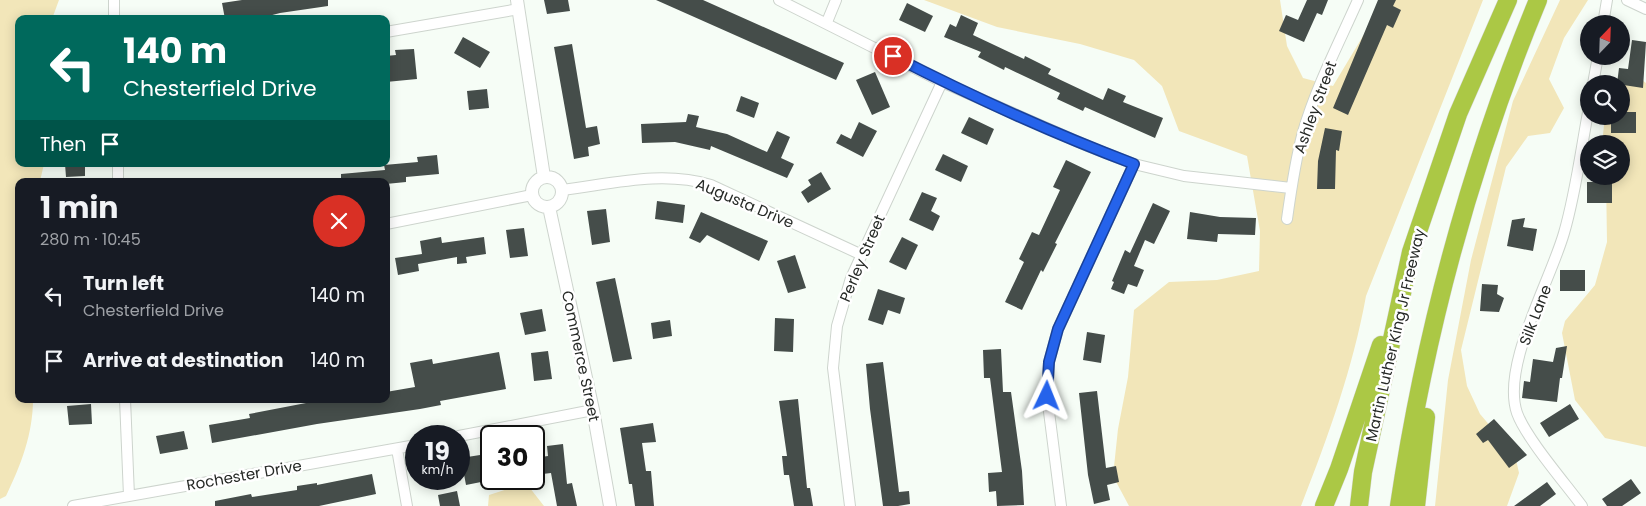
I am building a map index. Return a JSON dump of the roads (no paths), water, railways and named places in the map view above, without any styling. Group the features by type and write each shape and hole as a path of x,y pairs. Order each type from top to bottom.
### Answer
{"highway":[{"name":"Martin Luther King Jr Freeway","path":"1360,506 1364,472 1411,252 1458,114 1508,0"},
{"path":"1399,506 1430,342 1452,252 1479,159 1500,96 1538,0"},
{"path":"1416,506 1428,402 1500,96"},
{"path":"1324,506 1339,469 1411,252"}],"street":[{"path":"114,0 114,15"},
{"path":"779,0 827,22 942,82 1090,148 1134,164 1184,176 1291,188"},
{"path":"827,22 836,0"},
{"name":"Ashley Street","path":"1287,219 1295,163 1309,115 1358,0"},
{"path":"1604,15 1607,0"},
{"path":"1627,0 1646,9"},
{"path":"390,31 518,5 544,177"},
{"name":"Perley Street","path":"850,506 833,352 843,302 862,255 942,82"},
{"name":"Silk Lane","path":"1582,506 1524,427 1517,412 1513,387 1522,346 1548,282 1564,234 1574,193 1586,125"},
{"path":"1061,506 1047,396 1051,354 1058,329 1134,164"},
{"path":"544,177 558,181 562,190 558,202 549,206 538,204 532,195 535,182 544,177"},
{"name":"Augusta Drive","path":"562,190 661,177 694,180 710,185 862,255"},
{"path":"390,223 532,195"},
{"name":"Commerce Street","path":"549,206 593,410 610,506"},
{"path":"125,403 129,496"},
{"path":"470,434 593,410"},
{"name":"Rochester Drive","path":"72,506 405,447"},
{"path":"397,448 407,506"}]}
